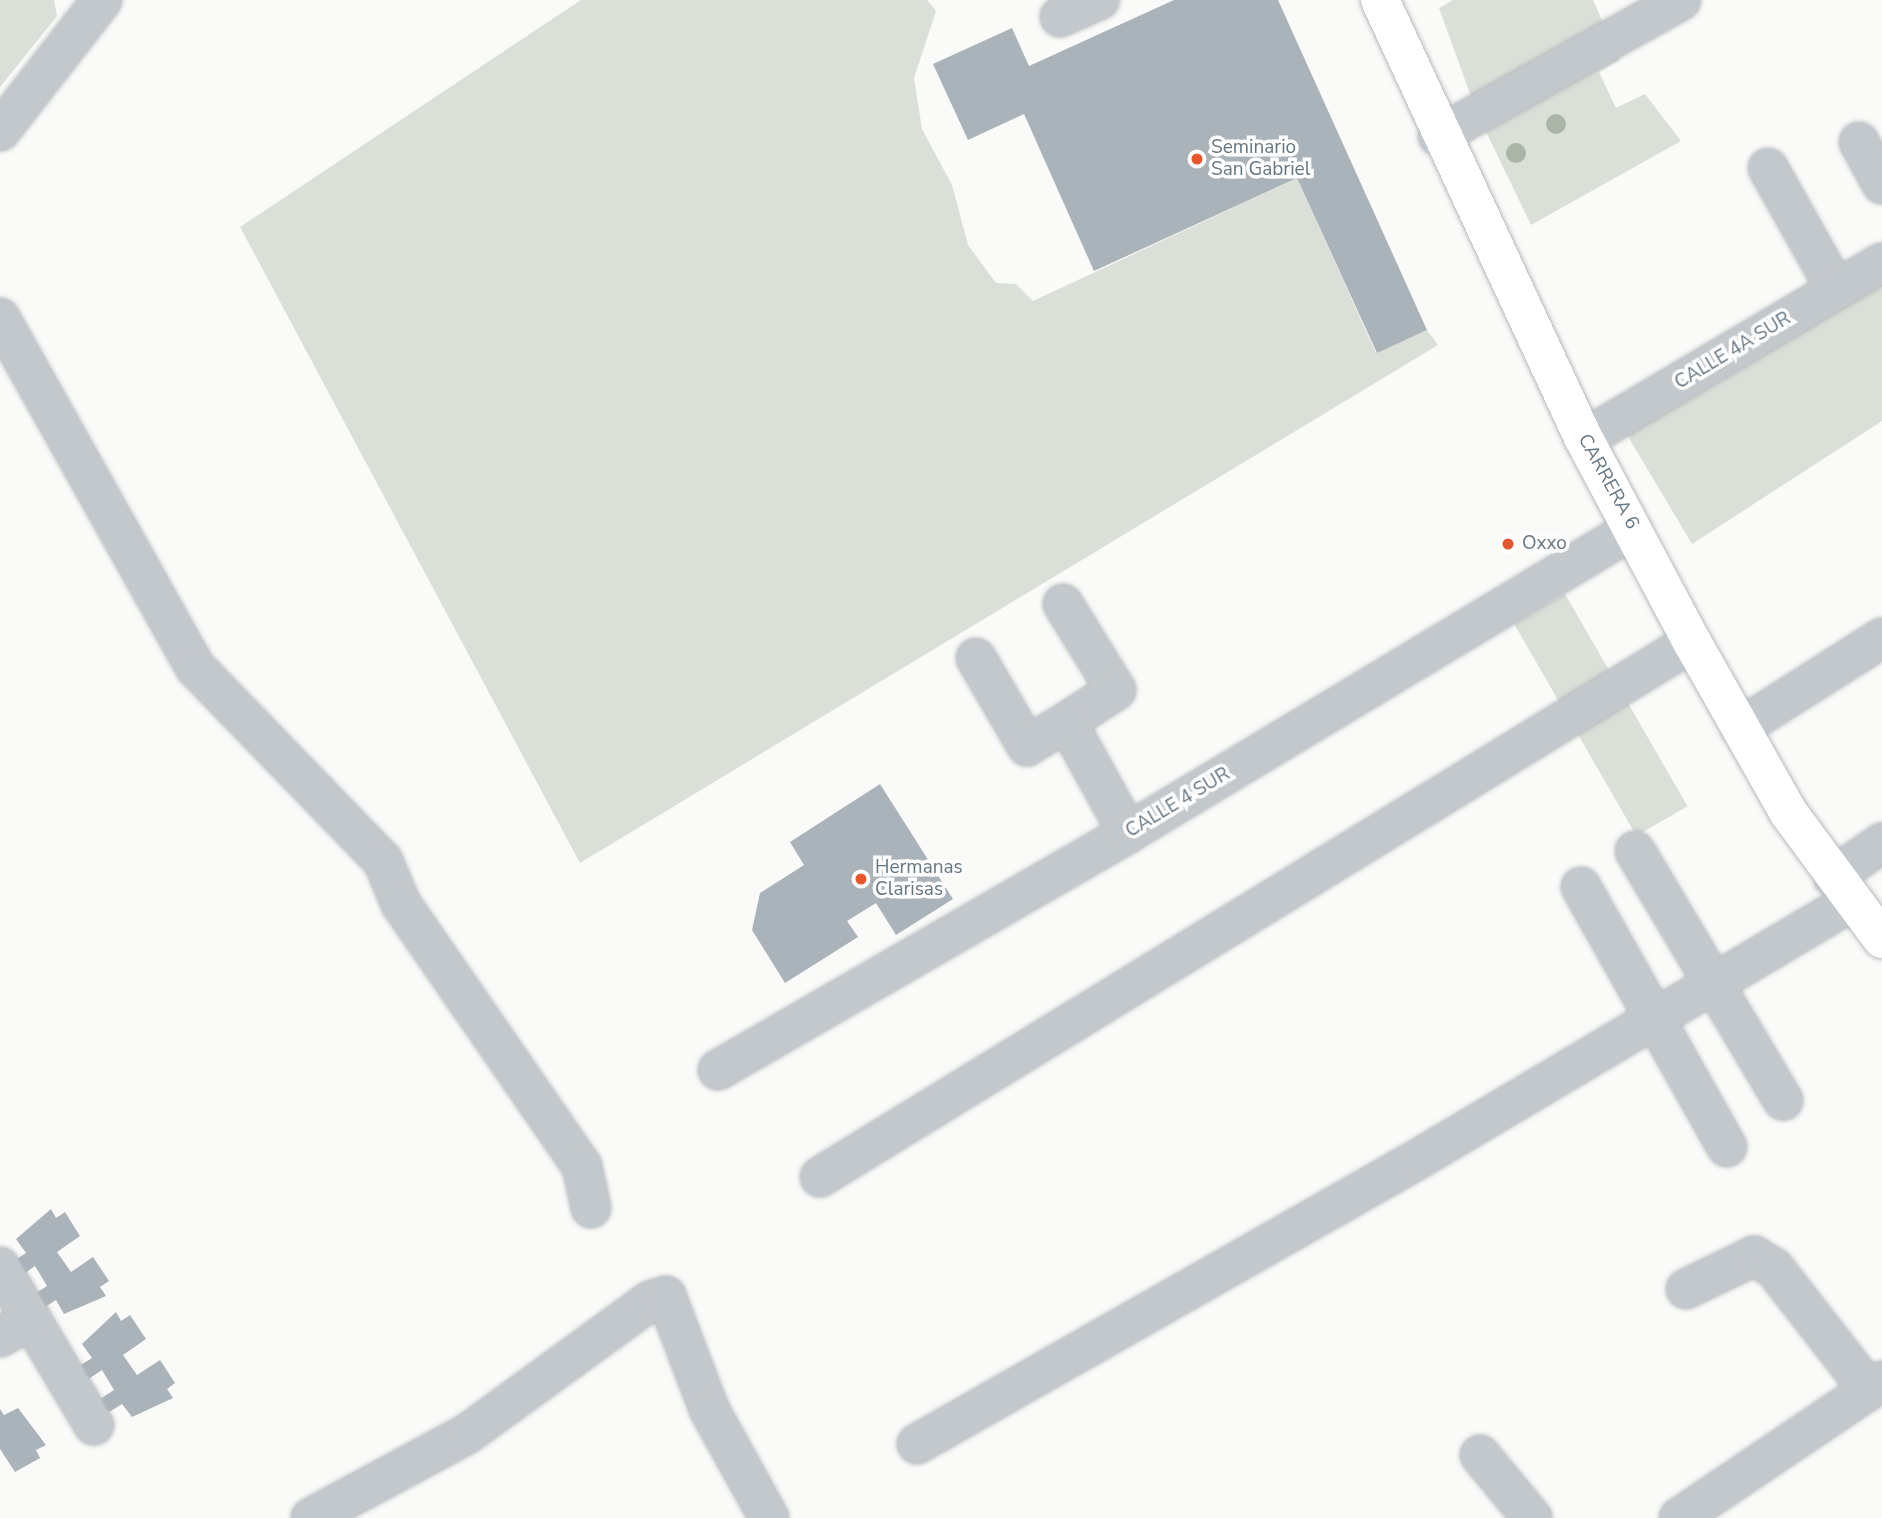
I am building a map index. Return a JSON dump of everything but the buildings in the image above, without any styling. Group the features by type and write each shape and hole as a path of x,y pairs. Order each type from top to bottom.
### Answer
{"main road":[{"name":"CARRERA 6","path":"1381,0 1438,136 1584,439 1692,642 1741,728 1842,889 1882,939"}],"street":[{"path":"0,131 102,0"},
{"path":"1060,17 1099,0"},
{"path":"1438,136 1681,0"},
{"path":"1859,142 1882,184"},
{"path":"1768,168 1836,289"},
{"name":"CALLE 4A SUR","path":"1584,439 1882,263"},
{"path":"0,318 195,667 383,860 401,904 582,1167 591,1208"},
{"name":"CALLE 4 SUR","path":"718,1070 1128,833 1633,529"},
{"path":"976,658 1027,746 1067,722 1116,690 1063,604"},
{"path":"1741,728 1882,638"},
{"path":"820,1177 1692,642"},
{"path":"1067,722 1128,833"},
{"path":"917,1444 1789,940 1842,889 1882,843"},
{"path":"1635,851 1783,1100"},
{"path":"1581,887 1651,1022 1727,1147"},
{"path":"1679,1518 1875,1385 1774,1268 1754,1256 1686,1289"},
{"path":"0,1267 15,1328 94,1425"},
{"path":"311,1518 467,1434 650,1301 666,1296 710,1411 769,1518"},
{"path":"1480,1455 1532,1518"}],"shaded area":[{"path":"0,0 54,0 57,16 0,87"},
{"path":"581,0 927,0 936,11 914,78 922,129 952,185 968,245 996,283 1016,284 1033,301 1297,178 1376,353 1427,330 1438,345 580,863 240,227"},
{"path":"1453,0 1593,0 1620,60 1599,72 1616,108 1645,94 1681,141 1531,225 1477,113 1439,8"},
{"path":"1882,271 1882,421 1692,544 1623,428"},
{"path":"1565,594 1688,806 1636,836 1514,624"}],"place":[{"name":"Seminario San Gabriel","path":"1197,159"},
{"name":"Oxxo","path":"1508,544"},
{"name":"Hermanas Clarisas","path":"861,879"}]}
